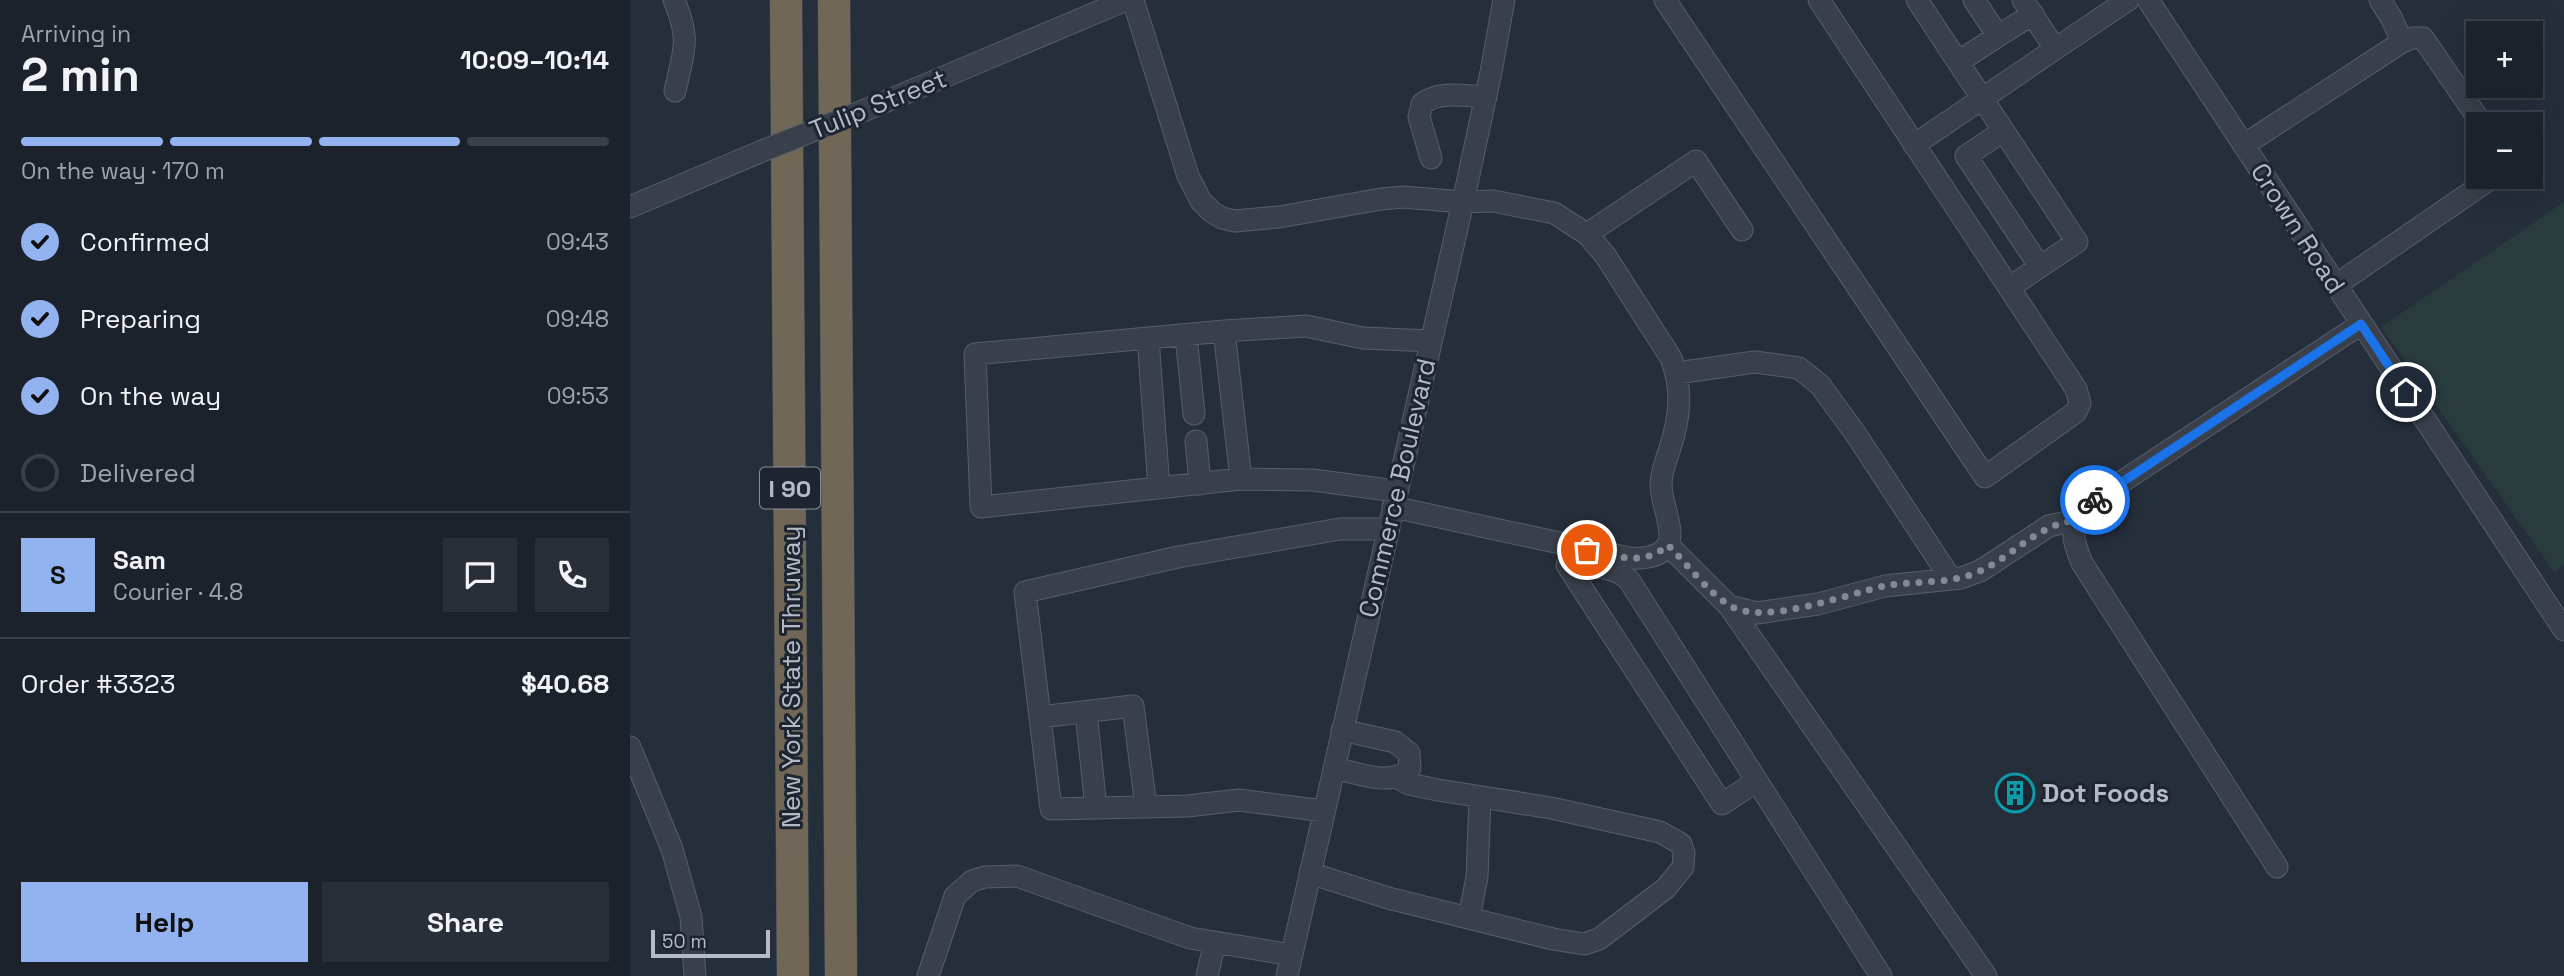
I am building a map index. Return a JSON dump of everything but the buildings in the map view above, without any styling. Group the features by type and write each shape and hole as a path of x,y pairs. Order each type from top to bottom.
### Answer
{"highway":[{"name":"New York State Thruway","path":"786,0 793,976"},
{"name":"New York State Thruway","path":"834,0 841,976"}],"street":[{"path":"674,0 682,19 686,40 675,90"},
{"name":"Tulip Street","path":"630,207 1126,0"},
{"path":"1133,0 1188,176 1201,201 1222,218 1236,221 1279,217 1381,198 1403,197 1463,202 1493,201 1554,213 1587,234 1605,255 1671,358 1677,373 1681,403 1663,469 1661,488 1670,533 1668,545 1646,559 1629,558 1313,480 1241,480 981,507 975,354 1306,326 1363,338 1431,341"},
{"name":"Commerce Boulevard","path":"1290,966 1463,202 1504,0"},
{"path":"1665,0 1985,477 2076,412 2080,403 2076,390 1819,0"},
{"path":"1917,0 2077,242 2010,287"},
{"path":"1974,0 1998,36"},
{"path":"1914,145 2128,0"},
{"name":"Crown Road","path":"2148,0 2564,630"},
{"path":"2380,0 2402,43"},
{"path":"1958,62 1998,36 2028,7 2055,50"},
{"path":"2244,145 2412,38 2423,38 2474,112"},
{"path":"1431,158 1419,117 1422,104 1433,97 1448,95 1486,97"},
{"path":"2003,131 1966,156 2040,267"},
{"path":"1587,234 1696,161 1742,230"},
{"path":"2336,285 2476,189"},
{"path":"2277,867 2082,563 2072,538 2076,520 2085,506 2361,324"},
{"path":"1224,331 1241,480"},
{"path":"1186,335 1194,414"},
{"path":"1148,338 1159,488"},
{"path":"1677,373 1755,362 1799,368 1819,385 1855,433 1951,579"},
{"path":"1196,441 1200,484"},
{"path":"1729,606 1757,613 1818,604 1885,586 1951,579 1980,571 2049,526 2076,520"},
{"path":"1324,811 1239,800 1187,806 1051,809 1025,592 1178,557 1340,529 1388,529"},
{"path":"1668,545 1729,606 1986,976"},
{"path":"1757,781 1722,804 1567,565 1614,570 1624,574 1629,580 1757,781 1881,976"},
{"path":"1040,717 1133,706 1146,807"},
{"path":"1086,712 1096,808"},
{"path":"1334,768 1388,779 1398,778 1410,768 1411,760 1403,747 1395,742 1342,730"},
{"path":"630,747 672,849 691,916 695,976"},
{"path":"1310,873 1388,898 1553,939 1584,944 1600,939 1666,888 1683,867 1684,853 1681,844 1660,832 1551,808 1409,784 1398,778"},
{"path":"1469,918 1477,877 1480,797"},
{"path":"928,976 955,896 972,881 985,877 1017,876 1190,938 1215,942 1290,966"},
{"path":"1208,976 1215,942"}],"shaded area":[{"path":"2564,202 2564,565 2554,572 2381,327"}],"way so far":[{"path":"1587,550 1646,559 1668,545 1729,606 1757,613 1818,604 1885,586 1961,578 1980,571 2049,526 2076,520 2085,506 2095,500"}],"place":[{"name":"Dot Foods","path":"2015,793"}],"route":[{"path":"2095,500 2361,324 2406,392"}]}
